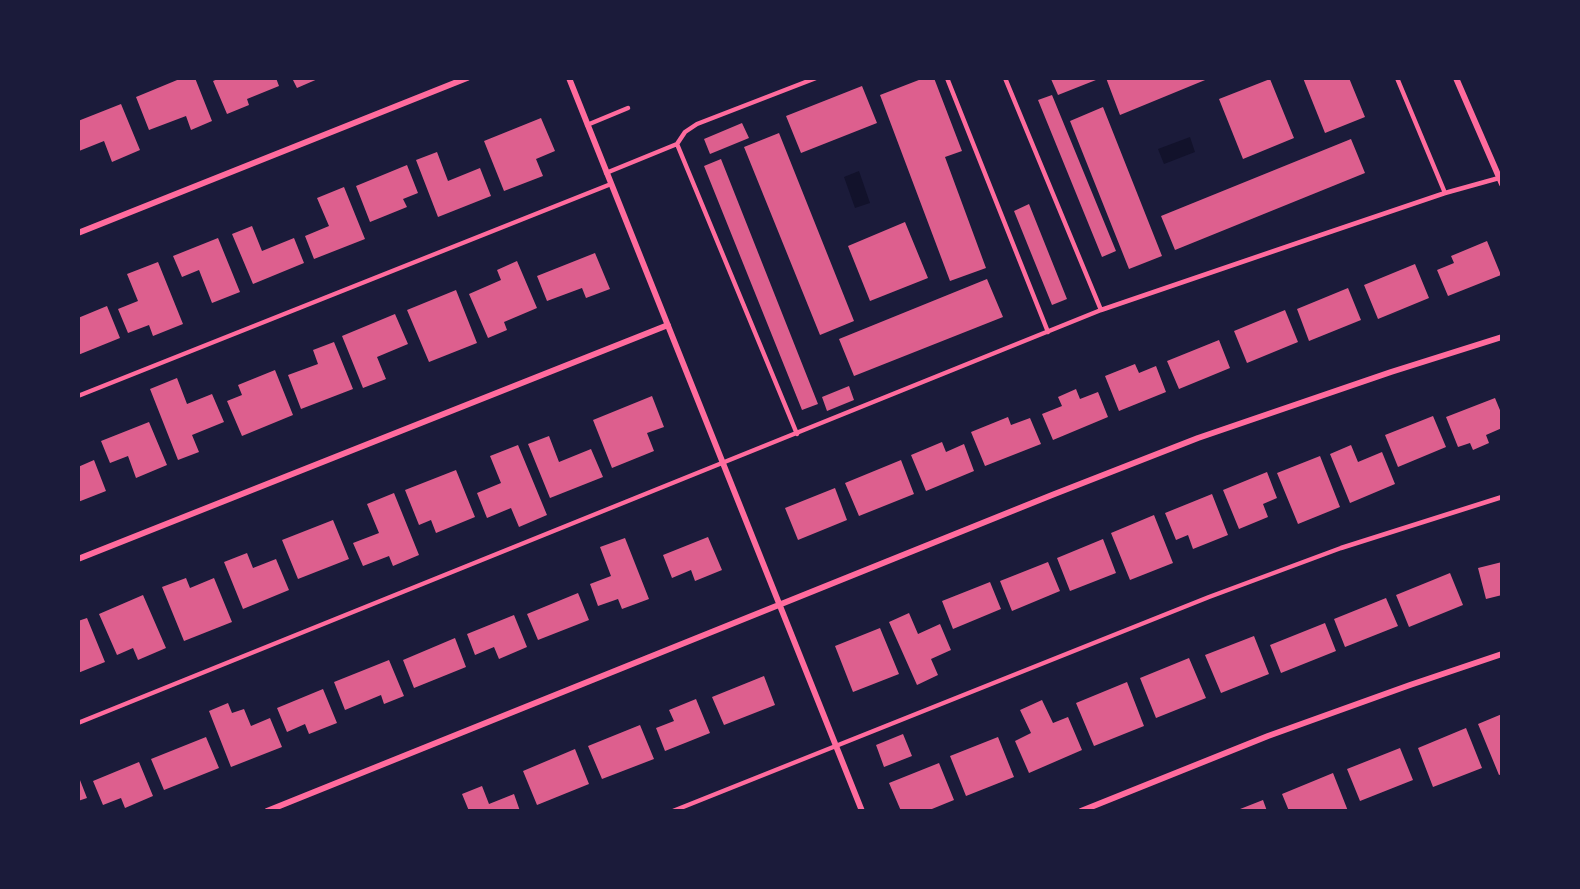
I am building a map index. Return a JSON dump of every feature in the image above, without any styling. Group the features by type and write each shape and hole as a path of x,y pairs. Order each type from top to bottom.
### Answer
{"street":[{"path":"78,233 467,78"},
{"path":"569,78 862,811"},
{"path":"1456,78 1501,181"},
{"path":"78,559 668,325"},
{"path":"267,811 1198,438 1502,337"},
{"path":"1081,811 1268,736 1502,654"}],"lane":[{"path":"606,173 677,144 685,132 697,124 816,78"},
{"path":"947,78 1048,332"},
{"path":"1005,78 1101,310"},
{"path":"1397,78 1445,194"},
{"path":"587,125 628,108"},
{"path":"677,144 797,434"},
{"path":"78,723 1101,310 1445,194 1501,181"},
{"path":"78,396 611,184"},
{"path":"673,811 1231,589 1341,548 1502,497"}],"shaded area":[{"path":"1190,137 1195,152 1164,164 1158,149"},
{"path":"859,171 870,203 855,208 844,177"}],"building":[{"path":"182,78 195,78 212,121 191,130 186,116 149,130 136,97"},
{"path":"220,78 276,78 279,86 247,99 249,105 227,114 213,81"},
{"path":"292,78 320,78 297,88"},
{"path":"924,78 934,78 962,151 945,157 986,268 950,281 880,95"},
{"path":"1101,78 1058,95 1051,79"},
{"path":"1106,78 1210,78 1120,115"},
{"path":"1303,78 1349,78 1365,117 1325,133"},
{"path":"1270,79 1294,138 1243,159 1219,99"},
{"path":"862,86 877,123 801,153 786,116"},
{"path":"1052,95 1116,251 1102,257 1038,100"},
{"path":"121,104 140,150 112,162 104,141 79,151 78,121"},
{"path":"1103,107 1162,256 1129,269 1070,121"},
{"path":"541,118 555,151 536,159 543,176 504,191 484,141"},
{"path":"742,123 749,138 710,154 704,139"},
{"path":"779,133 854,321 820,335 744,147"},
{"path":"1351,139 1365,173 1175,250 1161,216"},
{"path":"437,152 448,181 480,168 491,196 438,217 416,160"},
{"path":"721,159 818,404 802,410 704,166"},
{"path":"407,165 418,193 403,199 407,207 370,222 356,186"},
{"path":"344,187 365,239 314,259 305,236 329,226 317,198"},
{"path":"1029,204 1067,299 1052,305 1014,211"},
{"path":"905,222 928,278 870,301 848,246"},
{"path":"252,226 262,251 294,238 304,263 253,284 232,234"},
{"path":"218,238 240,292 212,303 199,270 182,277 173,256"},
{"path":"1487,241 1501,275 1448,296 1437,270 1454,263 1451,256"},
{"path":"595,253 610,289 586,298 582,288 547,301 537,276"},
{"path":"517,261 537,308 504,322 507,330 488,338 469,294 501,280 497,270"},
{"path":"158,262 183,324 153,336 149,325 128,333 118,309 138,301 127,274"},
{"path":"1415,264 1429,298 1378,319 1364,285"},
{"path":"987,279 1003,317 854,376 839,339"},
{"path":"1348,288 1361,320 1309,341 1297,309"},
{"path":"456,290 477,343 429,362 407,310"},
{"path":"107,306 120,338 78,355 78,318"},
{"path":"1285,310 1298,342 1247,363 1234,331"},
{"path":"395,314 408,344 377,357 386,379 363,388 342,336"},
{"path":"1219,340 1230,368 1179,389 1167,361"},
{"path":"334,342 353,389 301,409 288,375 318,364 313,350"},
{"path":"1135,364 1139,373 1156,366 1166,392 1119,411 1105,376"},
{"path":"275,370 293,415 242,436 227,401 242,395 238,385"},
{"path":"177,378 187,404 212,394 224,422 192,435 199,452 178,460 150,389"},
{"path":"849,386 854,400 827,411 822,397"},
{"path":"1076,389 1080,399 1098,392 1108,417 1053,440 1042,414 1062,406 1058,397"},
{"path":"652,396 664,427 647,433 654,451 612,468 593,420"},
{"path":"1495,398 1502,415 1502,428 1486,435 1489,443 1473,450 1470,443 1458,447 1446,417"},
{"path":"1433,416 1446,447 1398,467 1385,435"},
{"path":"1008,417 1011,425 1030,418 1041,444 985,466 971,432"},
{"path":"149,422 167,465 136,478 128,456 110,463 101,441"},
{"path":"549,436 559,462 591,449 603,477 550,498 528,444"},
{"path":"942,442 946,452 964,444 974,471 926,491 911,455"},
{"path":"518,445 547,515 519,527 511,508 487,518 477,493 501,483 490,456"},
{"path":"1351,445 1358,462 1382,452 1395,484 1350,503 1330,454"},
{"path":"1320,456 1340,507 1298,524 1277,473"},
{"path":"94,460 106,491 78,502 78,467"},
{"path":"901,460 914,494 859,516 845,483"},
{"path":"456,470 475,517 436,533 431,520 419,525 405,490"},
{"path":"1267,472 1277,498 1263,504 1268,517 1239,529 1223,490"},
{"path":"835,488 847,520 798,540 785,508"},
{"path":"394,493 419,555 393,566 389,556 363,566 353,543 379,533 367,504"},
{"path":"1212,494 1228,535 1193,549 1188,535 1176,540 1165,513"},
{"path":"1154,515 1173,563 1130,580 1111,533"},
{"path":"333,520 349,559 298,579 282,540"},
{"path":"708,537 722,570 695,581 691,570 672,578 663,555"},
{"path":"625,538 649,599 622,609 618,599 598,606 590,584 611,576 600,547"},
{"path":"1103,539 1116,573 1070,591 1057,558"},
{"path":"247,553 253,568 276,559 289,590 243,609 224,562"},
{"path":"1048,562 1060,591 1012,611 1000,581"},
{"path":"1502,562 1502,595 1486,599 1478,568"},
{"path":"1450,573 1463,605 1409,627 1396,595"},
{"path":"186,578 190,588 214,578 232,622 184,641 162,587"},
{"path":"990,582 1001,609 953,629 942,601"},
{"path":"578,593 589,620 538,640 527,614"},
{"path":"143,595 166,648 138,660 133,648 117,655 99,614"},
{"path":"1386,598 1398,626 1345,647 1334,619"},
{"path":"909,613 918,634 940,624 951,650 931,659 938,675 917,685 889,622"},
{"path":"514,615 527,647 499,659 494,647 475,655 467,634"},
{"path":"87,618 105,662 78,673 78,621"},
{"path":"1325,623 1336,651 1281,673 1270,645"},
{"path":"880,628 899,674 853,692 835,646"},
{"path":"1254,636 1269,674 1221,693 1205,655"},
{"path":"455,638 466,667 414,688 403,660"},
{"path":"1189,658 1206,698 1156,718 1140,678"},
{"path":"389,660 404,696 384,704 381,695 345,710 334,682"},
{"path":"764,676 775,705 724,725 712,697"},
{"path":"1127,682 1144,726 1094,746 1076,703"},
{"path":"323,689 337,723 309,734 305,724 287,732 277,708"},
{"path":"696,699 710,733 665,751 656,728 674,721 669,710"},
{"path":"1042,700 1053,723 1068,717 1082,750 1029,773 1015,741 1031,733 1020,710"},
{"path":"228,703 232,713 244,709 251,726 270,718 282,747 231,767 209,711"},
{"path":"1502,714 1502,774 1499,775 1478,724"},
{"path":"640,725 654,759 602,779 588,746"},
{"path":"1466,728 1482,768 1433,787 1418,748"},
{"path":"903,734 912,756 884,767 876,745"},
{"path":"206,737 219,768 164,790 151,759"},
{"path":"998,737 1014,777 966,796 950,756"},
{"path":"1400,748 1413,780 1360,801 1347,769"},
{"path":"575,749 589,784 537,805 523,771"},
{"path":"139,762 153,796 125,808 121,798 103,805 93,781"},
{"path":"939,763 954,800 927,811 901,811 889,783"},
{"path":"1333,773 1348,811 1289,811 1282,794"},
{"path":"78,775 87,798 78,801"},
{"path":"482,786 489,804 514,794 520,811 469,811 462,794"},
{"path":"1263,800 1267,811 1235,811"}]}
